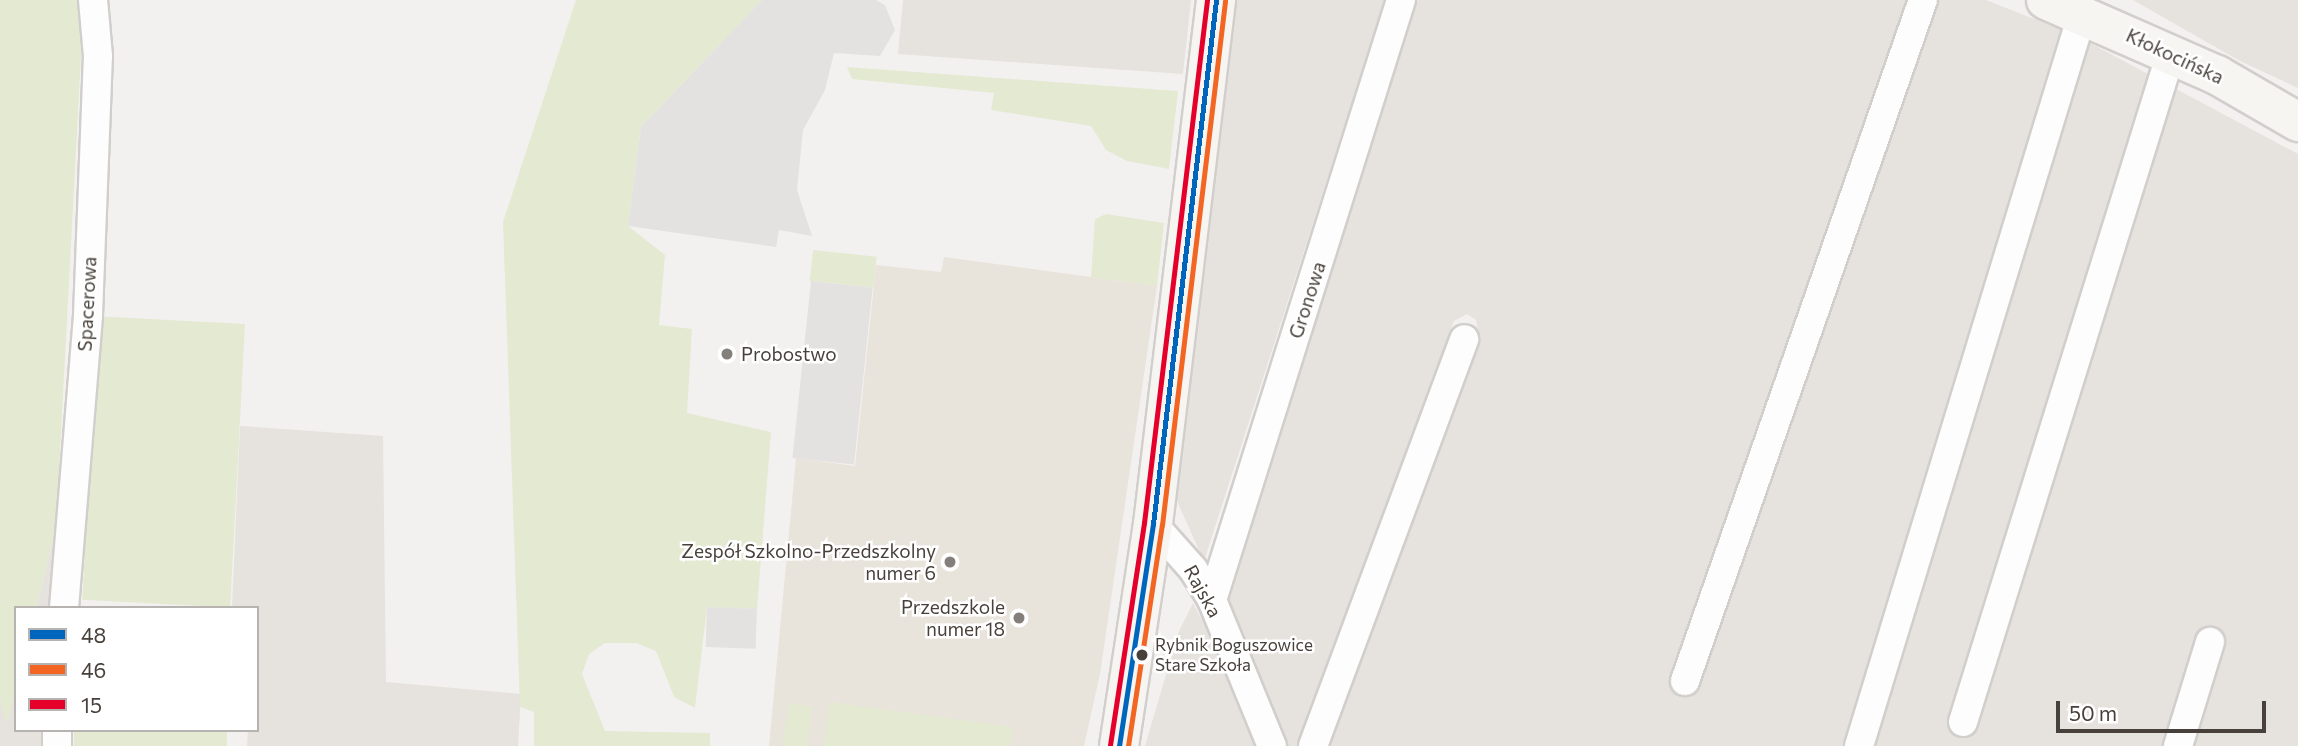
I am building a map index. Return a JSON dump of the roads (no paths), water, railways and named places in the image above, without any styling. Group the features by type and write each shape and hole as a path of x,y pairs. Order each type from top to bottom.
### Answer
{"street":[{"name":"Spacerowa","path":"64,606 88,315 98,56 93,0"},
{"path":"1119,746 1153,524 1216,0"},
{"name":"Gronowa","path":"1212,600 1401,0"},
{"path":"1685,681 1923,0"},
{"name":"Kłokocińska","path":"2046,0 2079,7 2171,52 2298,122"},
{"path":"1859,746 2079,7"},
{"path":"1963,722 2171,52"},
{"path":"1312,746 1464,339"},
{"name":"Rajska","path":"1153,524 1192,569 1212,600 1272,746"},
{"path":"2178,746 2210,642"}],"place":[{"name":"Probostwo","path":"727,354"},
{"name":"Zespół Szkolno-Przedszkolny numer 6","path":"950,562"},
{"name":"Przedszkole numer 18","path":"1019,618"},
{"name":"Rybnik Boguszowice Stare Szkoła","path":"1142,655"}]}
